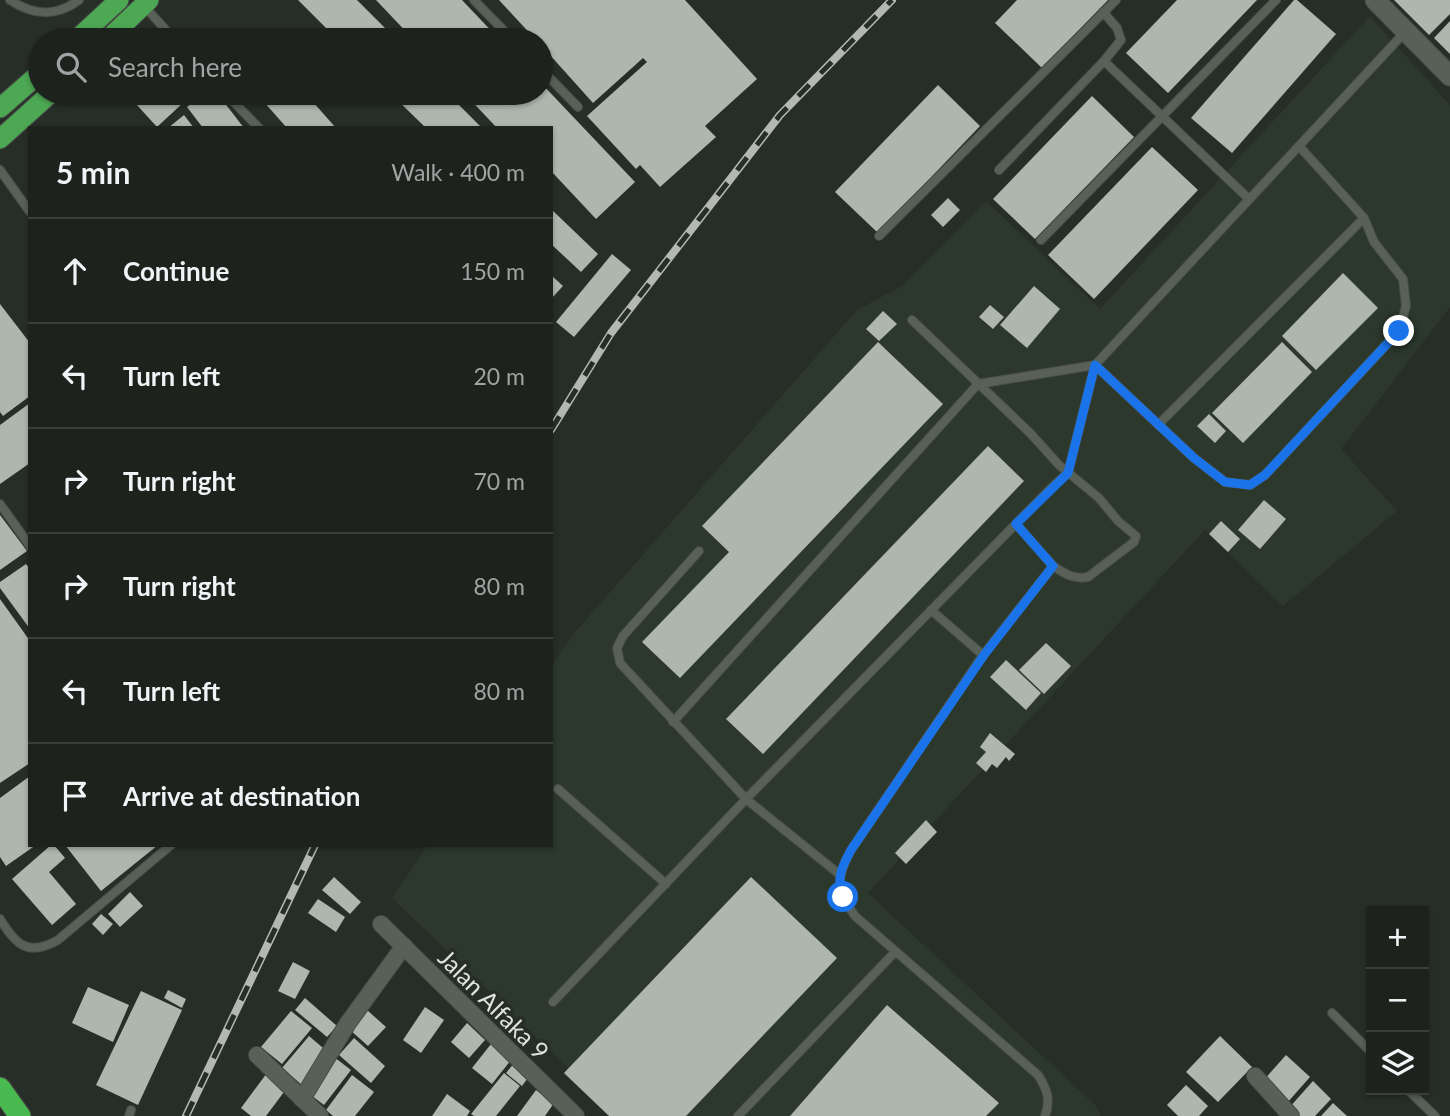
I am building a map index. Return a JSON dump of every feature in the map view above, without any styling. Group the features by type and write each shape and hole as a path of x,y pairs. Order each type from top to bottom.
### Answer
{"highway":[{"path":"89,28 119,0"},
{"path":"120,28 146,3"},
{"path":"0,108 28,84"},
{"path":"0,139 38,105"},
{"path":"0,1088 20,1116"}],"street":[{"path":"1375,0 1449,73"},
{"name":"Jalan Alfaka 9","path":"381,924 576,1116"},
{"path":"302,1099 348,1023 404,946"},
{"path":"257,1055 320,1116"},
{"path":"1255,1076 1292,1116"}],"lane":[{"path":"10,0 23,8 41,13 58,12 79,0"},
{"path":"474,0 501,28"},
{"path":"880,236 1116,0"},
{"path":"1041,240 1276,0"},
{"path":"146,3 166,28"},
{"path":"999,170 1121,40 1118,28 1103,12"},
{"path":"552,1002 746,799 1068,473 1095,365 1407,30"},
{"path":"1104,61 1249,199"},
{"path":"553,81 578,107"},
{"path":"237,105 257,126"},
{"path":"1095,365 1194,458 1225,482 1250,485 1265,475 1399,331 1406,306 1403,279 1374,242 1364,218 1299,146"},
{"path":"0,170 28,209"},
{"path":"1158,425 1364,218"},
{"path":"912,320 1068,473 1099,498 1136,539 1088,578 1080,579 1070,577 1053,566 1016,524"},
{"path":"673,722 978,384 1095,365"},
{"path":"0,504 28,543"},
{"path":"699,551 623,636 617,648 620,663 746,799 839,874"},
{"path":"1045,1116 1048,1099 1046,1088 1038,1075 855,916 843,897 839,874 851,850 984,655 1053,566"},
{"path":"931,610 984,655"},
{"path":"558,789 666,884"},
{"path":"0,919 9,934 20,944 33,949 47,946 58,940 169,847"},
{"path":"737,1116 895,953"},
{"path":"1332,1013 1366,1047"},
{"path":"1413,1095 1434,1116"}],"shaded area":[{"path":"1370,16 1450,105 1450,307 1341,449 1397,511 1283,606 1205,530 868,893 1095,1105 1101,1116 618,1116 392,898 427,847 553,847 553,663 576,631 857,310 902,286 986,201 1100,309"}],"building":[{"path":"298,0 357,0 385,28 326,28"},
{"path":"376,0 462,0 489,28 403,28"},
{"path":"499,0 685,0 757,79 705,126 716,137 660,187 640,165 636,169 587,116 647,62 643,58 593,103 553,58 553,28 525,28"},
{"path":"1017,0 1108,0 1042,68 995,23"},
{"path":"1177,0 1257,0 1168,93 1126,53"},
{"path":"1294,0 1336,34 1232,153 1191,118"},
{"path":"1394,0 1450,0 1450,14 1429,35"},
{"path":"1450,21 1450,54 1434,38"},
{"path":"938,85 980,126 878,233 835,192"},
{"path":"553,96 635,182 596,219 553,173 553,126 495,126 475,105 553,105"},
{"path":"1092,96 1134,137 1035,239 993,199"},
{"path":"137,105 181,105 158,126"},
{"path":"226,105 242,126 201,126 187,107"},
{"path":"267,105 316,105 334,126 285,126"},
{"path":"402,105 459,105 480,126 424,126"},
{"path":"184,115 192,126 170,126"},
{"path":"1152,147 1198,190 1094,299 1048,255"},
{"path":"948,198 960,210 943,227 931,215"},
{"path":"553,211 598,254 581,272 553,246"},
{"path":"612,254 631,270 574,337 556,322"},
{"path":"1343,273 1378,308 1316,370 1282,336"},
{"path":"553,277 563,286 553,297"},
{"path":"1034,286 1060,309 1027,348 1000,325"},
{"path":"0,304 28,340 28,397 3,416 0,412"},
{"path":"990,305 1004,317 993,329 979,317"},
{"path":"883,311 897,324 879,341 866,329"},
{"path":"878,342 943,404 680,678 642,642 729,552 702,526"},
{"path":"1282,342 1312,372 1243,443 1212,413"},
{"path":"28,404 28,464 0,484 0,425"},
{"path":"1209,414 1226,431 1215,443 1197,426"},
{"path":"988,446 1024,481 763,754 726,719"},
{"path":"1264,500 1286,519 1260,549 1238,530"},
{"path":"0,515 27,551 0,570"},
{"path":"1221,521 1240,539 1228,552 1209,534"},
{"path":"26,564 28,566 28,626 0,588 0,582"},
{"path":"0,599 28,638 28,764 0,783"},
{"path":"1046,643 1071,666 1044,694 1019,670"},
{"path":"1006,660 1041,693 1026,710 990,677"},
{"path":"990,733 1015,754 1009,761 1006,757 997,768 992,764 986,772 976,763 986,752 980,747"},
{"path":"28,777 28,847 33,847 6,866 0,857 0,798"},
{"path":"926,820 937,832 906,864 895,853"},
{"path":"49,847 56,847 65,858 49,872 76,904 52,925 12,879"},
{"path":"67,847 156,847 101,891"},
{"path":"334,877 361,902 350,914 322,890"},
{"path":"751,877 837,958 686,1116 609,1116 564,1073"},
{"path":"130,892 143,906 120,927 108,914"},
{"path":"318,899 345,917 336,932 308,913"},
{"path":"101,914 113,924 103,935 92,924"},
{"path":"293,962 310,971 295,999 278,991"},
{"path":"88,987 129,1005 113,1042 72,1023"},
{"path":"168,990 186,999 182,1008 164,998"},
{"path":"141,991 182,1010 138,1105 96,1085"},
{"path":"305,998 337,1026 327,1037 295,1010"},
{"path":"887,1005 999,1103 986,1116 790,1116"},
{"path":"425,1007 444,1020 421,1053 403,1040"},
{"path":"367,1010 386,1027 368,1046 349,1029"},
{"path":"291,1011 312,1028 282,1064 261,1047"},
{"path":"467,1023 485,1040 469,1058 451,1042"},
{"path":"309,1036 329,1053 302,1085 282,1068"},
{"path":"1220,1036 1252,1067 1218,1102 1186,1072"},
{"path":"354,1038 385,1066 371,1083 339,1055"},
{"path":"491,1044 511,1060 492,1084 472,1068"},
{"path":"1286,1055 1310,1077 1287,1103 1263,1081"},
{"path":"334,1057 351,1070 324,1105 307,1092"},
{"path":"515,1062 530,1075 522,1086 506,1073"},
{"path":"267,1073 287,1088 266,1116 251,1116 241,1108"},
{"path":"504,1073 520,1086 496,1116 471,1114"},
{"path":"352,1075 374,1092 355,1116 333,1116 326,1110"},
{"path":"1313,1081 1331,1099 1315,1116 1295,1116 1288,1109"},
{"path":"1186,1085 1208,1106 1199,1116 1178,1116 1167,1105"},
{"path":"536,1090 554,1103 545,1116 517,1116"},
{"path":"447,1094 470,1111 467,1116 432,1116"},
{"path":"1333,1103 1347,1116 1321,1116"}],"railway":[{"path":"553,427 611,333 780,115 892,0"},
{"path":"186,1116 314,847"}],"route":[{"path":"843,897 839,874 851,850 984,655 1053,566 1016,524 1068,473 1095,365 1194,458 1225,482 1244,486 1265,475 1399,331"}]}
